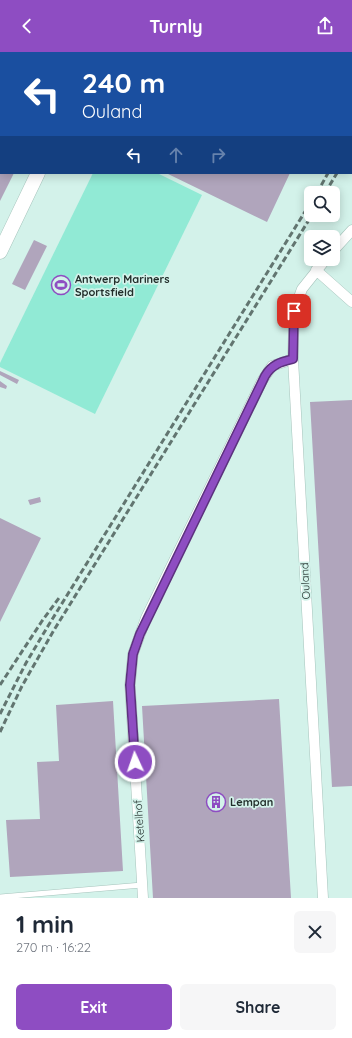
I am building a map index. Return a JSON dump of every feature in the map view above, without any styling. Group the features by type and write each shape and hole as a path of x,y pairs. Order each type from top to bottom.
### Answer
{"main road":[{"path":"0,252 38,174"}],"street":[{"path":"340,243 352,230"},
{"name":"Ouland","path":"320,266 302,289 294,311 293,359 323,898"},
{"path":"316,270 352,302"},
{"name":"Ketelhof","path":"143,898 130,685 133,654 146,618 262,381 272,366 293,359"}],"lane":[{"path":"0,897 143,885"}],"green space":[{"path":"93,174 159,174 202,195 95,414 0,367 0,363"}],"building":[{"path":"0,174 14,174 0,201"},
{"path":"168,174 290,174 267,222"},
{"path":"34,240 47,246 25,290 12,284"},
{"path":"0,371 19,380 17,384 0,375"},
{"path":"0,381 7,386 6,389 0,387"},
{"path":"352,400 352,786 332,787 310,402"},
{"path":"40,497 41,502 30,505 28,500"},
{"path":"0,518 41,538 0,622"},
{"name":"Lempan","path":"279,699 291,898 153,898 142,706"},
{"path":"113,701 123,871 10,877 6,820 40,819 37,762 59,761 56,705"}],"railway":[{"path":"321,186 327,174"},
{"path":"329,186 336,174"},
{"path":"0,714 26,663 48,626 304,213"},
{"path":"0,732 22,686 54,630 308,222"},
{"path":"0,685 59,598"}],"place":[{"name":"Antwerp Mariners Sportsfield","path":"61,285"},
{"name":"Lempan","path":"216,802"}],"route":[{"path":"135,762 130,685 133,654 140,634 146,618 265,376 272,366 293,359 294,311"}]}
